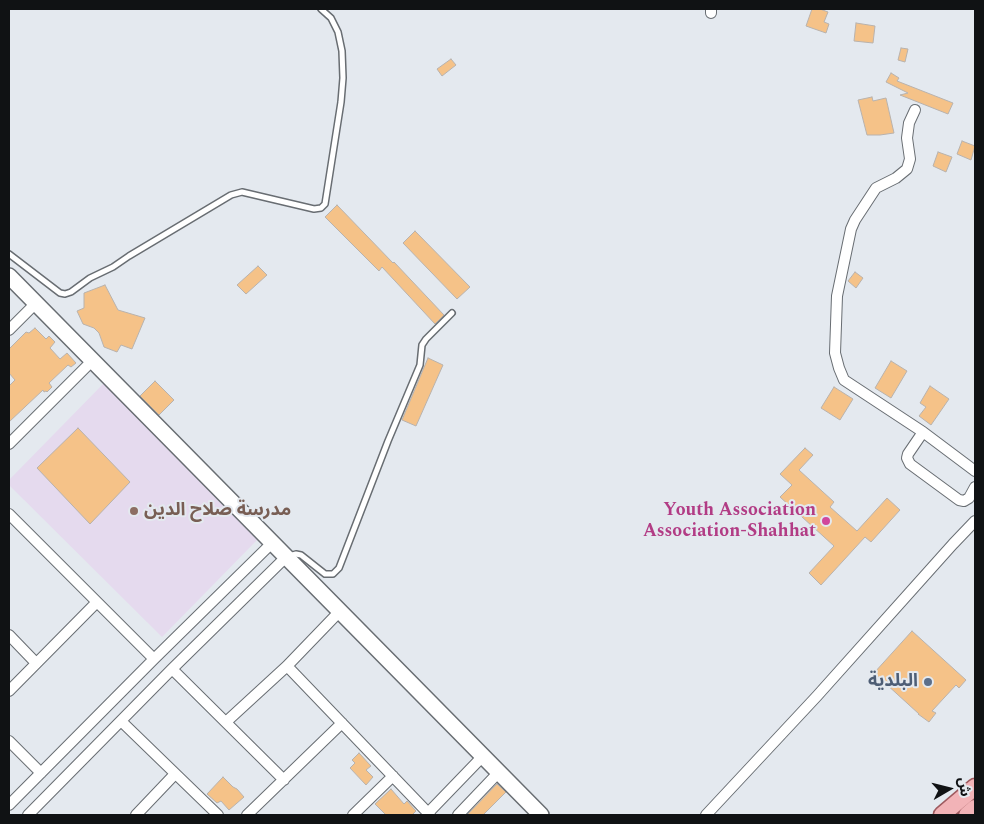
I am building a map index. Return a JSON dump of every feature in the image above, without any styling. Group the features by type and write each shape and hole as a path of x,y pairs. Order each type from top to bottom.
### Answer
{"main road":[{"path":"942,815 975,787"},
{"path":"967,815 975,808"}],"street":[{"path":"915,110 909,123 907,138 910,159 907,169 896,178 876,188 852,229 837,296 835,353 844,380 923,432 975,471"},
{"path":"9,276 541,815"},
{"path":"9,330 36,303"},
{"path":"9,444 92,361"},
{"path":"923,432 908,454 910,464 959,500 964,501 969,498 975,487"},
{"path":"9,514 154,659"},
{"path":"706,815 817,696 975,521"},
{"path":"9,805 272,542"},
{"path":"28,815 286,557"},
{"path":"9,691 97,602"},
{"path":"226,722 287,666 340,611"},
{"path":"9,635 36,663"},
{"path":"287,666 429,814 483,756"},
{"path":"172,669 284,780"},
{"path":"121,721 218,815"},
{"path":"247,815 342,723"},
{"path":"9,741 41,773"},
{"path":"458,815 499,772"},
{"path":"136,815 175,774"},
{"path":"353,815 393,776"}],"lane":[{"path":"9,254 60,293 65,294 231,195 242,192 314,210 321,208 325,204 343,78 342,51 338,32 322,9"},
{"path":"286,557 296,554 301,555 325,574 334,574 339,568 388,441 420,365 422,345 452,313"}],"shaded area":[{"name":"مدرسة صلاح الدين","path":"104,383 259,538 162,637 9,485 9,480"}],"building":[{"path":"812,9 828,12 824,22 829,24 826,33 806,26"},
{"path":"856,23 875,26 873,43 854,41"},
{"path":"901,48 908,49 905,62 898,60"},
{"path":"451,59 456,65 442,76 437,69"},
{"path":"891,73 899,78 897,81 953,103 948,114 900,95 908,93 886,82"},
{"path":"872,97 873,101 886,98 894,133 867,135 858,100"},
{"path":"962,141 975,146 971,160 957,154"},
{"path":"938,152 952,157 946,172 933,166"},
{"path":"337,205 444,315 435,324 382,267 379,271 325,217"},
{"path":"415,231 470,287 457,299 403,243"},
{"path":"258,266 267,275 246,294 237,285"},
{"path":"855,272 863,278 856,288 848,281"},
{"path":"105,285 118,310 145,318 132,349 121,345 117,352 104,347 99,333 94,328 83,324 77,311 84,308 84,293"},
{"path":"35,328 46,339 49,336 55,342 50,348 60,359 67,353 76,363 71,367 68,365 49,383 52,387 47,392 43,390 9,422 9,386 15,380 9,373 9,349 26,332 29,333"},
{"path":"428,358 443,365 416,426 402,420"},
{"path":"891,361 907,371 891,398 875,388"},
{"path":"155,381 174,400 159,415 140,396"},
{"path":"930,386 949,399 931,425 919,416 926,407 920,403"},
{"path":"834,387 853,399 840,420 821,408"},
{"path":"78,428 130,482 90,524 37,468"},
{"name":"Youth Association Association-Shahhat","path":"805,448 813,455 799,470 834,502 830,507 857,531 887,498 900,510 871,542 865,537 821,585 809,573 834,546 780,497 792,485 780,474"},
{"path":"912,631 966,680 959,688 956,685 932,711 936,713 929,722 874,673"},
{"path":"359,753 371,766 366,770 373,777 366,785 350,768 355,763 352,760"},
{"path":"223,777 244,797 229,810 221,801 217,803 207,794"},
{"path":"497,784 506,792 483,815 467,815"},
{"path":"391,789 404,804 407,801 416,811 412,815 386,815 375,804"}],"place":[{"name":"مدرسة صلاح الدين","path":"134,511"},
{"name":"Youth Association Association-Shahhat","path":"826,521"},
{"name":"البلدية","path":"928,682"}]}
